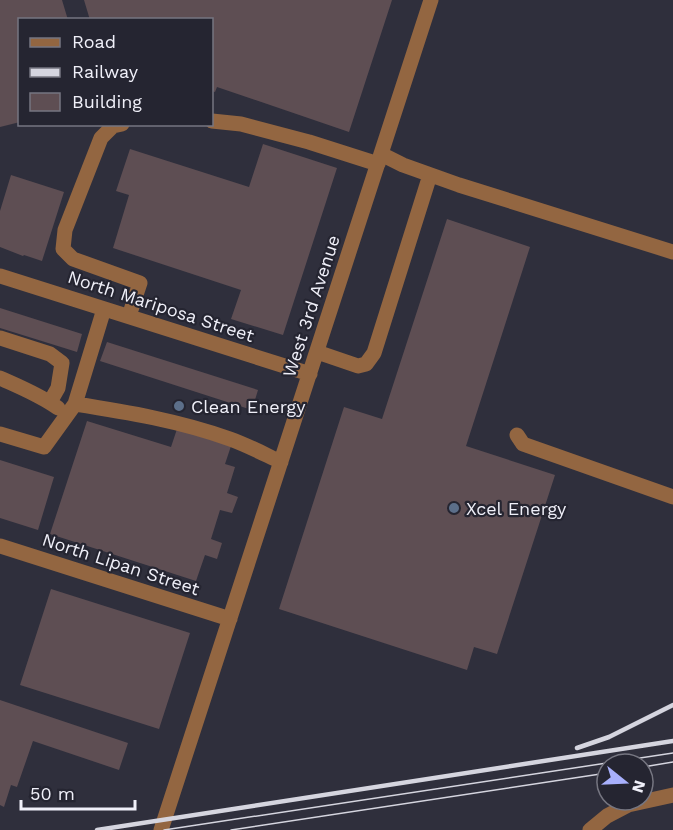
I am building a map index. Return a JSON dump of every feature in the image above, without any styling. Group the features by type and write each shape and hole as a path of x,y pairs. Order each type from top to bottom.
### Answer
{"street":[{"name":"West 3rd Avenue","path":"161,830 431,0"},
{"path":"213,121 241,124 403,165 459,185 673,252"},
{"path":"113,126 101,138 65,230 63,249 73,259 140,283 129,316"},
{"path":"317,352 358,366 366,364 374,353 430,175"},
{"name":"North Mariposa Street","path":"0,276 310,374"},
{"path":"0,434 44,447 71,409 104,309"},
{"path":"0,338 51,354 62,363 58,388 50,402"},
{"path":"0,378 50,402 71,409 122,411 177,423 231,439 281,462"},
{"path":"517,435 523,444 673,497"},
{"name":"North Lipan Street","path":"0,546 230,620"},
{"path":"590,830 607,816 628,805 673,795"}],"building":[{"path":"0,0 62,0 67,18 18,18 18,122 0,127"},
{"path":"84,0 392,0 349,132 217,87 215,92 213,91 213,18 89,18"},
{"path":"263,144 337,168 283,335 231,319 241,290 113,248 129,195 116,191 130,149 249,187"},
{"path":"11,175 64,192 42,261 0,247 0,211"},
{"path":"447,219 530,247 466,446 555,475 497,654 474,647 467,670 279,609 344,407 382,419"},
{"path":"0,308 82,334 77,352 0,328"},
{"path":"107,342 258,390 252,410 100,361"},
{"path":"87,421 171,447 177,429 231,446 225,464 235,467 227,493 238,497 232,513 220,510 211,539 222,543 217,559 205,555 196,581 50,534"},
{"path":"0,460 54,477 38,530 0,518"},
{"path":"51,589 190,633 159,729 20,685"},
{"path":"0,700 128,743 119,770 33,741 17,787 11,785 4,807 0,805"}],"tram line":[{"path":"164,830 673,753"},
{"path":"655,765 673,762"},
{"path":"231,830 595,775"}],"railway":[{"path":"577,748 609,737 673,705"},
{"path":"97,830 673,741"}],"place":[{"name":"Clean Energy","path":"179,406"},
{"name":"Xcel Energy","path":"454,508"}]}
